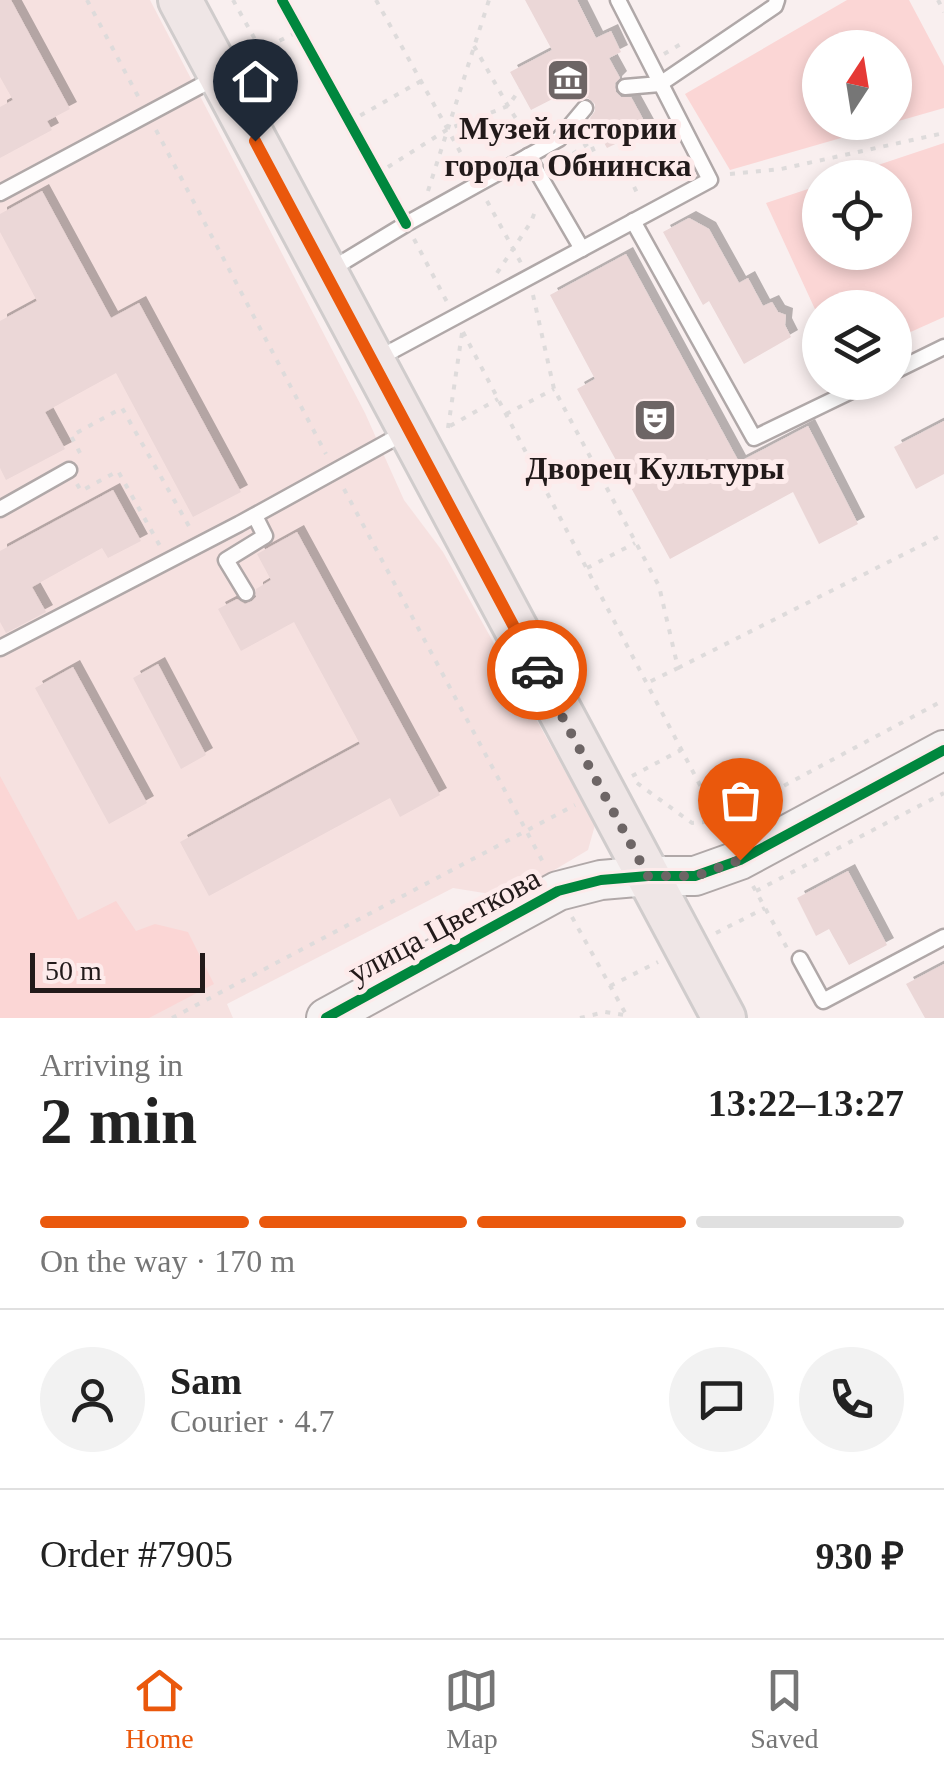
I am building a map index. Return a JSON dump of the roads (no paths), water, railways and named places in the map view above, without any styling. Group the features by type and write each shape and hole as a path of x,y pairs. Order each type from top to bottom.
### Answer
{"main road":[{"path":"180,0 724,1018"}],"street":[{"name":"улица Цветкова","path":"326,1018 558,890 601,880 648,876 748,876 944,750"}],"lane":[{"path":"372,362 710,180 618,0"},
{"path":"626,88 660,84 775,6 777,0"},
{"path":"0,193 220,75"},
{"path":"325,273 559,139 585,108"},
{"path":"528,156 582,249"},
{"path":"634,221 754,438 833,400"},
{"path":"912,363 944,347"},
{"path":"0,648 199,546 409,430"},
{"path":"0,509 68,470"},
{"path":"246,594 226,560 266,536 254,516"},
{"path":"800,958 823,1002 944,938"}],"place":[{"name":"Музей истории города Обнинска","path":"568,80"},
{"name":"Дворец Культуры","path":"655,420"}]}
